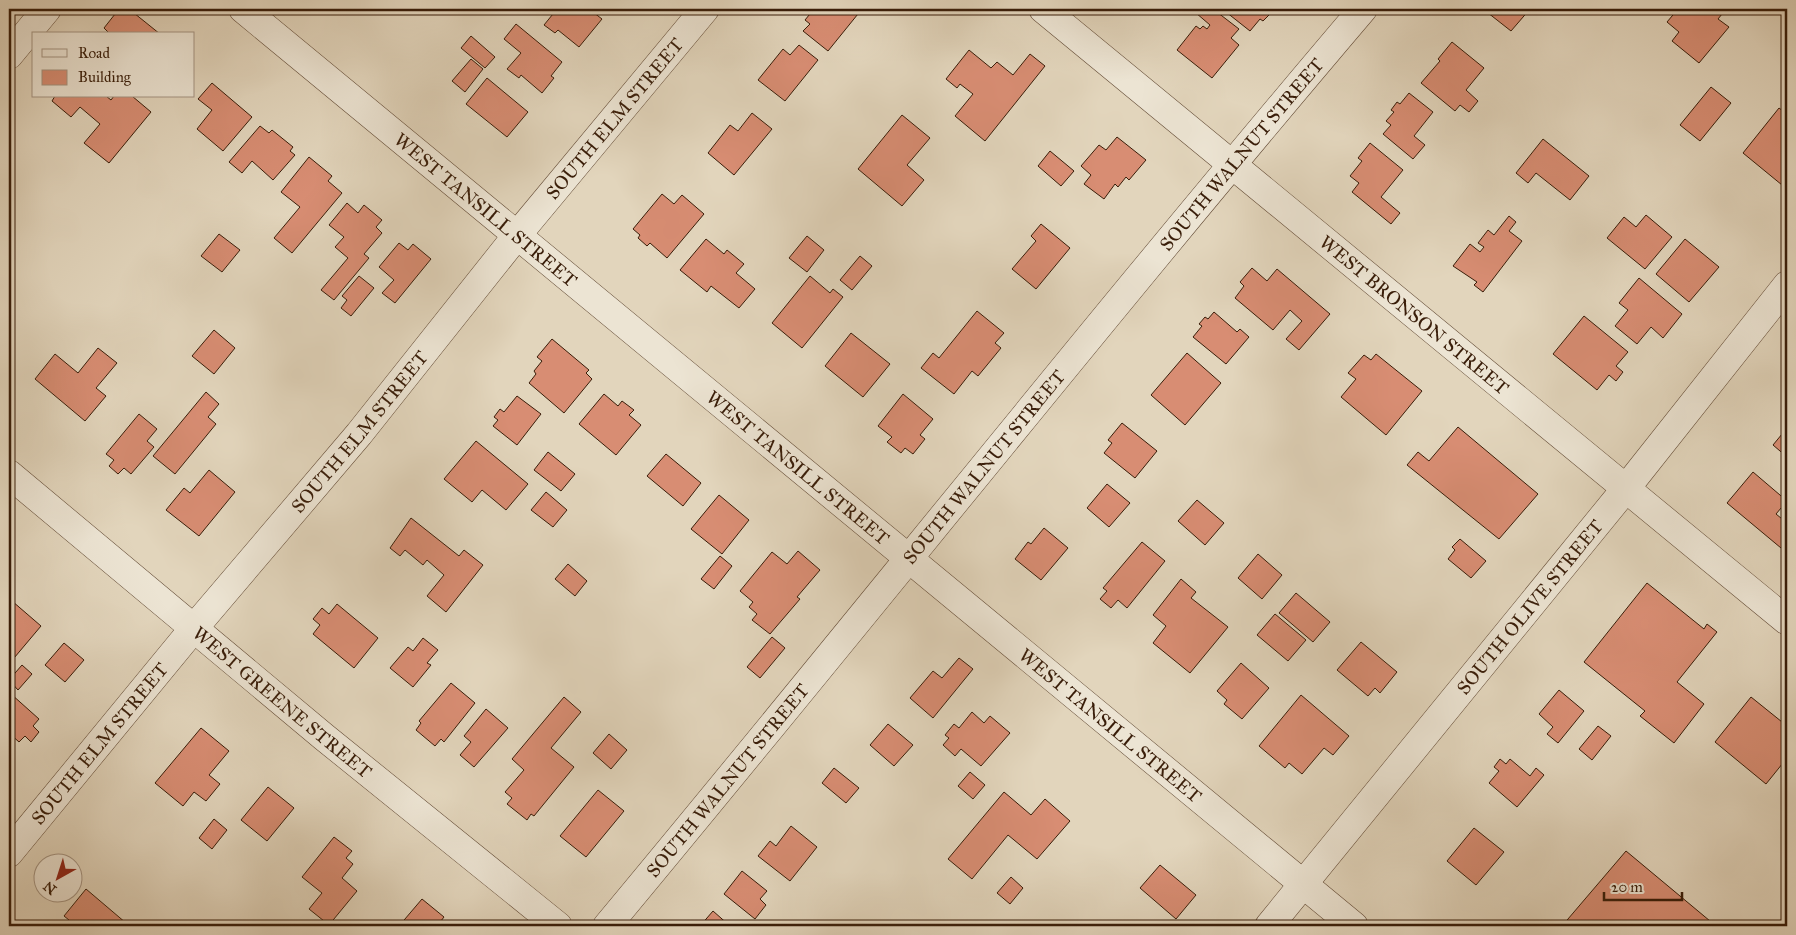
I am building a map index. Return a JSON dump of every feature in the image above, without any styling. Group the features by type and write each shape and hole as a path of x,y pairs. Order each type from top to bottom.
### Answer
{"street":[{"path":"9,55 47,9"},
{"name":"WEST TANSILL STREET","path":"243,9 518,234 909,560 1354,926"},
{"name":"SOUTH ELM STREET","path":"9,853 194,628 359,434 518,234 705,9"},
{"name":"WEST BRONSON STREET","path":"1043,9 1627,487 1787,621"},
{"name":"SOUTH WALNUT STREET","path":"607,926 909,560 1231,164 1363,9"},
{"name":"SOUTH OLIVE STREET","path":"1268,926 1304,885 1627,487 1787,285"},
{"name":"WEST GREENE STREET","path":"9,474 324,737 558,926"}],"building":[{"path":"119,9 129,9 158,32 108,32 104,28"},
{"path":"557,9 589,9 602,19 579,47 558,30 555,33 544,25"},
{"path":"814,9 862,9 828,51 803,31 810,24 805,20"},
{"path":"1199,9 1213,9 1239,29 1231,38 1239,45 1212,78 1177,50 1196,26 1200,29 1203,26 1207,29 1210,25 1196,13"},
{"path":"1229,9 1270,9 1268,12 1270,14 1263,21 1260,19 1250,31 1226,12"},
{"path":"1483,9 1530,9 1511,31"},
{"path":"1678,9 1716,9 1722,14 1718,19 1729,27 1699,63 1672,41 1679,32 1667,22"},
{"path":"516,24 562,62 551,76 554,78 542,93 521,75 519,78 507,69 521,53 504,39"},
{"path":"471,36 495,57 485,68 461,48"},
{"path":"1452,42 1484,68 1466,90 1478,101 1469,112 1460,105 1455,111 1421,83 1440,61 1438,59"},
{"path":"799,45 818,60 785,101 758,80 783,49 790,55"},
{"path":"969,50 991,68 997,62 1013,75 1030,54 1045,66 985,141 955,116 973,94 960,84 957,88 946,79"},
{"path":"471,59 483,69 465,92 452,81"},
{"path":"487,78 528,112 507,137 466,104"},
{"path":"212,83 252,117 223,151 197,129 212,110 198,99"},
{"path":"1711,87 1731,103 1700,141 1680,125"},
{"path":"1409,93 1433,112 1414,136 1425,145 1413,159 1383,134 1391,125 1386,121 1394,112 1391,110 1397,102 1400,104"},
{"path":"54,98 108,98 111,100 112,98 134,98 151,112 109,163 84,143 100,124 80,107 71,117 52,101"},
{"path":"1779,108 1787,114 1787,179 1782,185 1743,153"},
{"path":"752,113 772,129 734,175 708,153 730,125 738,131"},
{"path":"902,115 930,138 907,165 924,180 902,206 858,169"},
{"path":"260,126 269,133 272,130 293,147 290,151 295,155 273,180 252,161 242,173 229,162"},
{"path":"1117,137 1146,160 1129,180 1126,177 1118,187 1115,184 1104,199 1084,184 1091,175 1081,166 1099,145 1106,150"},
{"path":"1543,139 1589,176 1570,200 1536,173 1528,183 1516,173"},
{"path":"1370,143 1403,170 1381,197 1400,213 1391,224 1352,192 1359,183 1350,176 1362,161 1358,158"},
{"path":"1050,151 1074,171 1061,186 1038,166"},
{"path":"309,157 332,176 328,181 342,193 292,253 274,238 300,207 281,192"},
{"path":"662,194 674,204 682,195 704,214 667,258 650,243 647,246 638,238 640,235 633,229"},
{"path":"347,203 358,213 364,205 382,220 376,227 382,233 364,254 369,258 334,300 321,290 348,258 335,247 344,237 329,225"},
{"path":"1646,215 1672,237 1645,269 1607,238 1624,217 1636,227"},
{"path":"1509,216 1516,222 1509,231 1522,241 1483,292 1474,285 1477,282 1453,266 1470,244 1480,252 1484,247 1478,243 1488,230 1494,235"},
{"path":"1041,224 1070,248 1036,289 1012,269 1036,241 1031,236"},
{"path":"219,234 240,250 222,272 201,256"},
{"path":"807,236 824,250 807,272 789,258"},
{"path":"706,239 724,254 727,250 744,264 736,273 755,289 739,308 711,286 707,292 680,270"},
{"path":"1685,239 1719,267 1689,302 1656,274"},
{"path":"399,243 408,250 413,244 431,259 395,303 382,293 394,280 379,267"},
{"path":"860,256 872,266 852,290 840,280"},
{"path":"1252,268 1267,281 1277,269 1330,314 1299,350 1286,339 1302,321 1290,310 1273,330 1235,298 1244,286 1240,282"},
{"path":"359,276 374,288 351,316 341,308 347,300 342,296"},
{"path":"810,276 830,293 833,289 843,297 802,348 772,323"},
{"path":"1639,278 1682,314 1663,338 1651,327 1637,344 1615,326 1628,310 1619,303"},
{"path":"977,311 1004,333 995,343 1001,348 978,376 972,371 954,394 921,368 933,353 939,358"},
{"path":"1214,312 1237,332 1240,329 1249,337 1226,364 1193,337 1202,326 1199,324 1205,317 1208,319"},
{"path":"1584,316 1628,352 1616,366 1623,372 1616,381 1609,375 1597,390 1553,354"},
{"path":"214,330 235,348 214,374 192,356"},
{"path":"851,333 890,364 863,397 825,366"},
{"path":"552,339 589,370 586,373 592,379 564,413 529,383 536,374 534,371 542,361 537,357"},
{"path":"98,348 117,363 96,388 106,396 85,421 35,379 55,354 78,373"},
{"path":"1187,353 1221,383 1185,425 1151,395"},
{"path":"1376,354 1422,391 1386,435 1341,397 1356,379 1348,373 1364,355 1371,360"},
{"path":"206,392 219,404 208,417 216,424 175,474 153,456"},
{"path":"604,394 618,406 622,401 634,410 629,415 641,425 616,455 579,424"},
{"path":"903,394 933,419 920,435 925,439 913,454 905,448 901,453 887,442 892,437 878,426"},
{"path":"517,396 541,414 517,445 493,426 498,420 494,417 500,409 504,412"},
{"path":"139,414 157,429 147,441 154,447 131,474 124,468 118,474 109,466 114,460 106,454"},
{"path":"1122,423 1157,451 1135,478 1104,453 1112,443 1108,440"},
{"path":"1458,427 1538,494 1499,539 1407,465 1418,452 1429,461"},
{"path":"1787,428 1787,457 1773,445"},
{"path":"476,441 528,484 506,510 482,490 472,502 444,479"},
{"path":"548,452 575,474 561,491 534,470"},
{"path":"666,454 701,483 683,506 647,476"},
{"path":"209,470 235,492 199,536 166,510 184,488 190,493"},
{"path":"1753,472 1787,501 1776,514 1787,523 1787,553 1727,503"},
{"path":"1107,484 1130,503 1109,527 1087,508"},
{"path":"546,492 567,510 553,527 531,510"},
{"path":"719,495 749,520 722,554 691,529"},
{"path":"1197,500 1224,523 1205,545 1178,521"},
{"path":"411,518 459,556 464,550 483,565 446,612 427,596 444,575 427,560 423,565 405,550 400,556 390,548"},
{"path":"1044,528 1068,548 1041,580 1015,559 1028,542 1031,544"},
{"path":"1460,539 1486,561 1471,578 1448,559 1455,550 1452,547"},
{"path":"1142,542 1165,561 1127,608 1118,600 1111,608 1100,599 1107,591 1103,588"},
{"path":"798,551 820,570 797,597 800,599 770,634 752,620 757,614 749,607 753,602 740,591 772,552 787,564"},
{"path":"1258,554 1282,575 1262,599 1238,578"},
{"path":"720,556 732,566 714,589 701,579"},
{"path":"568,564 587,581 575,596 555,579"},
{"path":"1181,579 1196,592 1191,598 1228,627 1190,673 1153,643 1166,626 1153,615"},
{"path":"1647,583 1704,629 1707,624 1717,632 1677,682 1704,704 1674,743 1640,716 1645,711 1584,662"},
{"path":"1296,593 1330,622 1313,642 1279,613"},
{"path":"12,601 41,626 9,664 9,605"},
{"path":"337,604 378,638 354,668 313,634 320,625 313,619 322,608 329,614"},
{"path":"1275,614 1306,640 1288,661 1257,635"},
{"path":"772,637 785,648 760,678 747,667"},
{"path":"423,638 438,650 427,663 431,665 413,687 390,668 408,647 413,651"},
{"path":"1361,642 1397,672 1380,693 1375,688 1368,696 1337,670"},
{"path":"64,643 84,660 65,682 45,665"},
{"path":"959,658 973,669 933,718 910,698 933,671 942,678"},
{"path":"1241,663 1269,688 1242,719 1224,704 1227,700 1217,691"},
{"path":"22,665 32,674 18,690 9,680"},
{"path":"451,683 475,703 444,742 441,739 435,746 416,730 421,723 419,721"},
{"path":"1559,690 1584,711 1558,743 1547,734 1553,727 1539,714"},
{"path":"11,694 39,719 33,726 39,732 31,742 25,736 19,742 9,733"},
{"path":"1301,695 1349,736 1333,755 1324,748 1302,774 1289,763 1285,768 1259,746"},
{"path":"564,697 581,712 551,748 574,767 534,816 531,814 527,820 507,804 512,798 505,792 524,770 512,759"},
{"path":"1751,697 1787,726 1787,758 1766,784 1715,742"},
{"path":"486,709 508,728 474,767 460,755 471,742 464,736"},
{"path":"972,712 984,723 990,716 1010,733 981,766 961,749 955,756 943,745 949,738 945,735 954,724 959,728"},
{"path":"888,724 913,745 894,766 870,745"},
{"path":"1598,726 1611,736 1592,760 1579,749"},
{"path":"201,728 229,751 209,775 220,784 206,801 194,792 183,806 155,783"},
{"path":"609,734 627,750 611,769 593,753"},
{"path":"1500,759 1506,764 1510,759 1530,776 1536,768 1544,775 1517,807 1489,783 1499,771 1494,767"},
{"path":"834,768 859,788 846,803 822,783"},
{"path":"970,772 985,785 973,799 958,786"},
{"path":"268,787 294,808 267,841 241,820"},
{"path":"598,790 624,811 586,857 560,836"},
{"path":"1004,792 1031,815 1045,799 1070,821 1037,859 1008,835 972,879 948,859"},
{"path":"214,819 227,830 212,849 199,838"},
{"path":"791,826 817,847 790,881 758,856 770,841 776,846"},
{"path":"1474,828 1504,852 1476,885 1447,861"},
{"path":"334,837 352,851 346,858 353,864 342,878 357,891 329,925 309,909 322,893 302,877"},
{"path":"1626,851 1716,926 1562,926"},
{"path":"1160,865 1196,895 1176,919 1140,888"},
{"path":"742,871 767,891 760,899 766,905 755,919 724,894"},
{"path":"1011,877 1023,888 1010,904 997,893"},
{"path":"86,889 126,923 123,926 63,926 69,920 64,916 75,902 82,902 82,894"},
{"path":"422,899 444,917 437,926 399,926"},
{"path":"713,911 730,926 700,926"},
{"path":"1787,913 1787,924 1781,920"}]}
